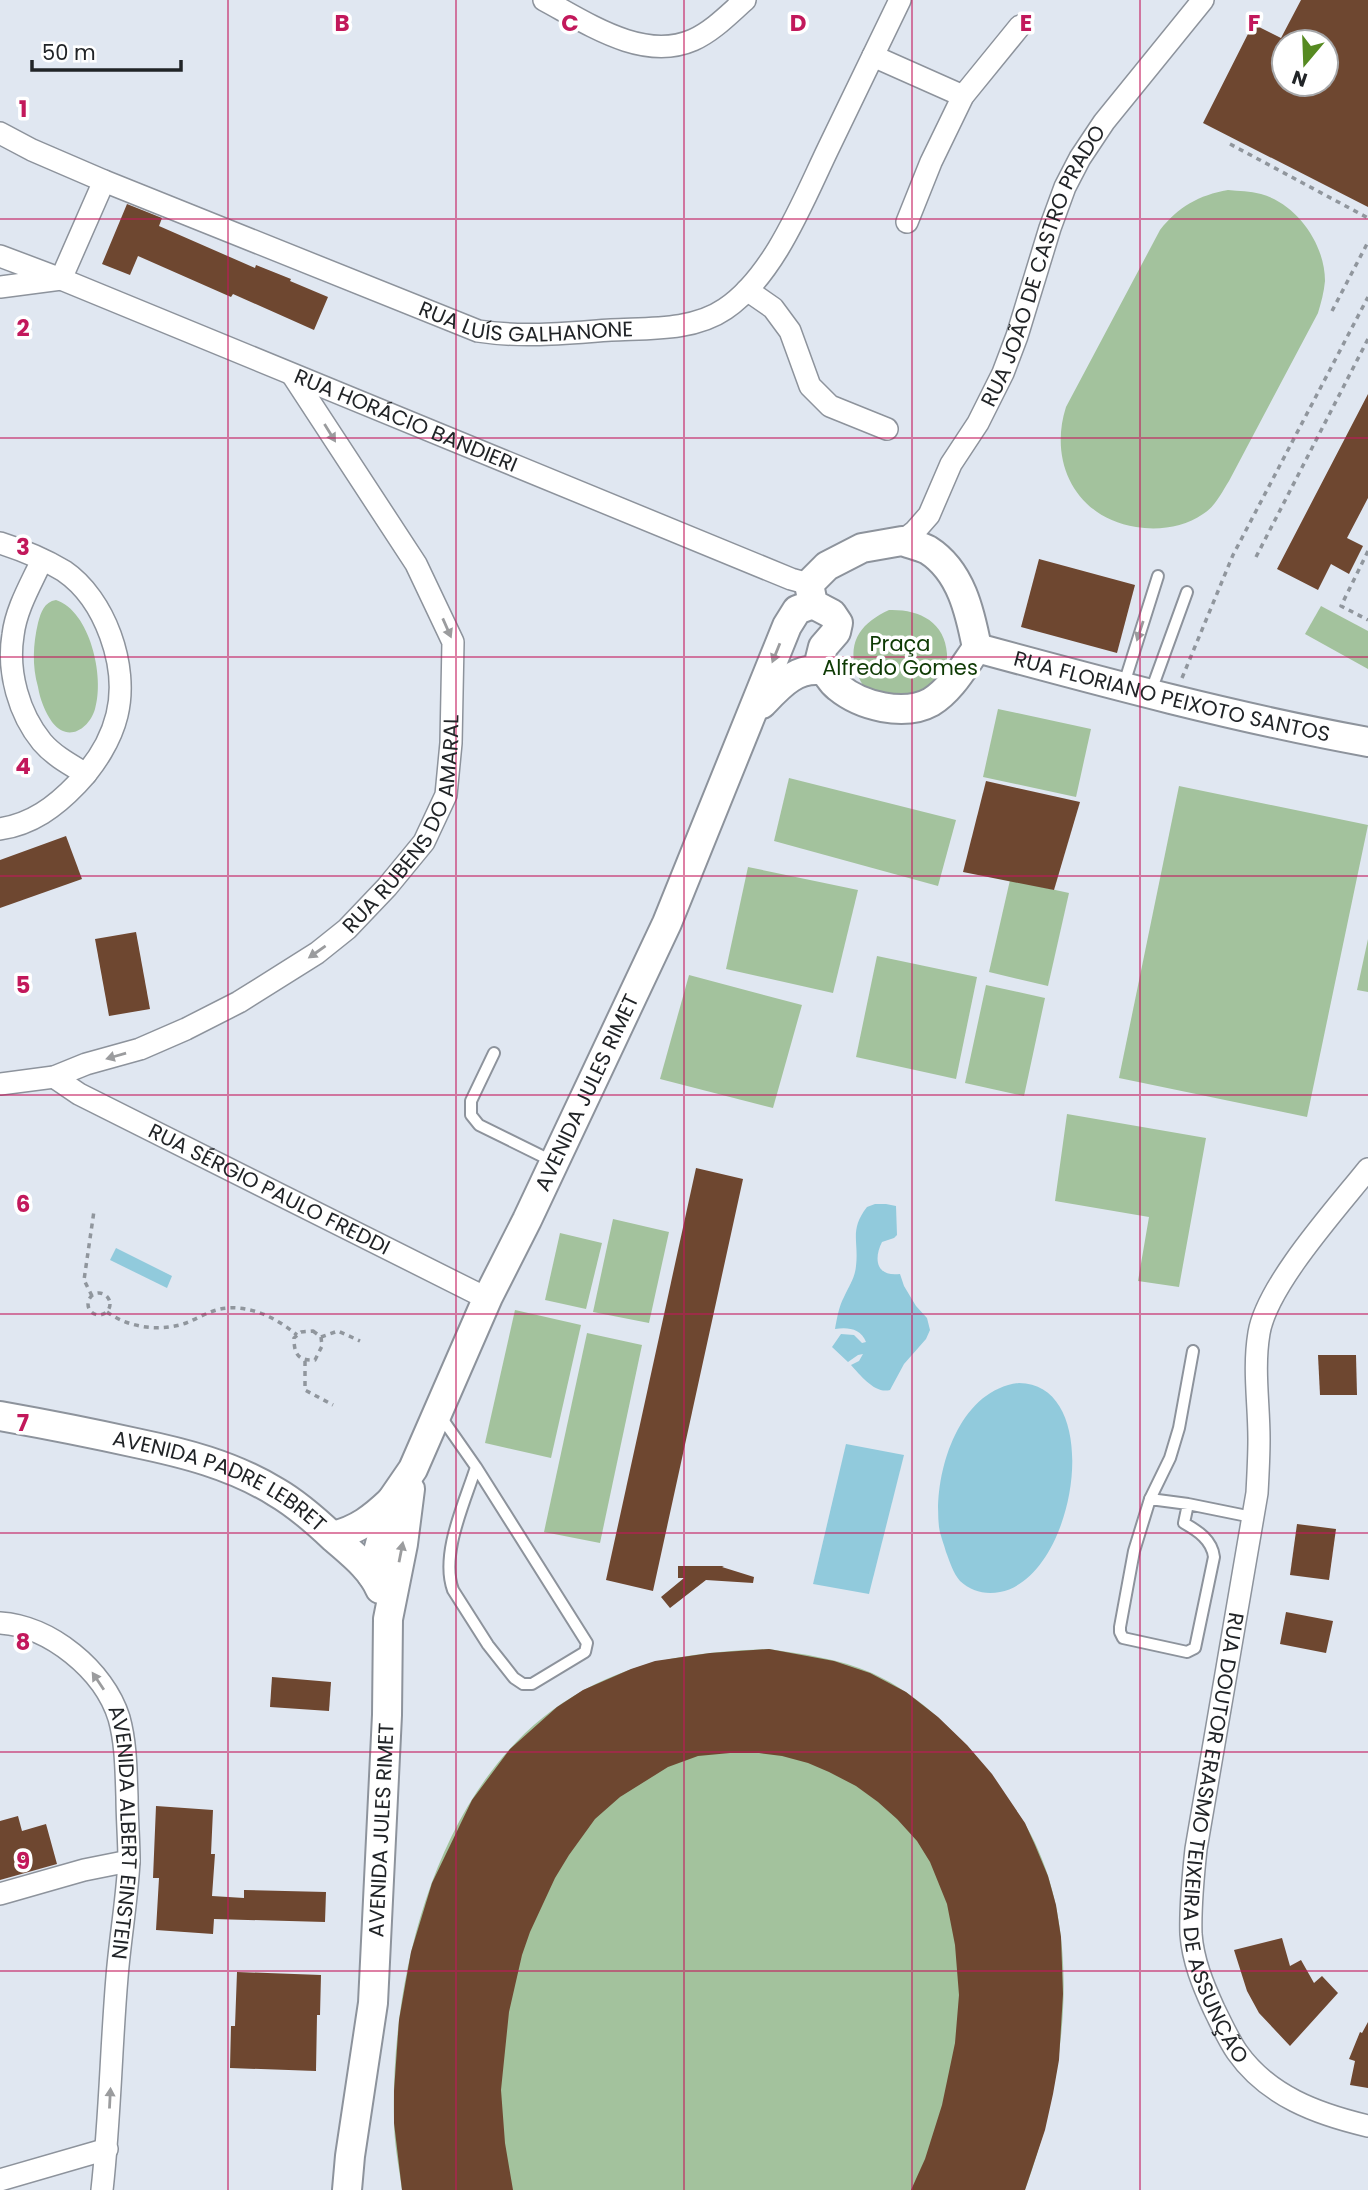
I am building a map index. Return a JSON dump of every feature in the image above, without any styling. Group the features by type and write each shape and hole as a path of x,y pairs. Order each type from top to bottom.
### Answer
{"street":[{"path":"544,0 593,26 635,43 655,47 693,40 717,25 745,0"},
{"name":"RUA LUÍS GALHANONE","path":"0,133 104,181 478,331 508,336 678,326 706,319 725,309 766,270 792,223 900,0"},
{"name":"RUA JOÃO DE CASTRO PRADO","path":"902,541 929,515 951,464 978,423 1003,373 1050,228 1065,187 1080,158 1104,122 1203,0"},
{"path":"907,222 963,96 1020,26"},
{"path":"873,56 963,96"},
{"path":"0,287 61,279 104,181"},
{"name":"RUA HORÁCIO BANDIERI","path":"0,256 791,579 811,594"},
{"path":"747,290 773,308 790,331 810,386 830,406 887,429"},
{"name":"RUA RUBENS DO AMARAL","path":"0,1084 54,1077 86,1064 140,1049 239,1002 317,953 348,929 424,842 446,796 452,743 453,642 416,564 293,376"},
{"path":"902,541 926,549 944,562 957,580 977,648 959,675 933,700 921,706 902,708 868,703 836,686 820,659 823,647 836,632 838,623 811,594 828,566 862,548 902,541"},
{"path":"0,543 19,549 65,572 84,590 102,613 115,650 121,687 118,715 92,768 61,801 44,813 0,829"},
{"path":"42,560 22,603 13,635 8,687 43,744 86,774"},
{"name":"AVENIDA JULES RIMET","path":"372,1575 391,1501 413,1469 488,1297 667,923 787,626 811,594"},
{"name":"RUA FLORIANO PEIXOTO SANTOS","path":"977,648 1302,730 1368,742"},
{"name":"AVENIDA JULES RIMET","path":"752,713 789,677 816,669 825,671"},
{"name":"RUA SÉRGIO PAULO FREDDI","path":"54,1077 79,1094 488,1297"},
{"name":"RUA DOUTOR ERASMO TEIXEIRA DE ASSUNÇÃO","path":"1368,1169 1290,1269 1271,1299 1259,1330 1255,1373 1259,1440 1257,1493 1196,1849 1191,1936 1198,1975 1236,2051 1257,2076 1295,2102 1333,2118 1368,2126"},
{"name":"AVENIDA PADRE LEBRET","path":"0,1416 195,1456 242,1474 276,1492 333,1536 372,1575 383,1595 388,1619"},
{"name":"AVENIDA JULES RIMET","path":"347,2190 349,2156 373,2003 387,1715 388,1619 413,1469"},
{"path":"333,1536 360,1527 391,1501"},
{"name":"AVENIDA ALBERT EINSTEIN","path":"0,1623 30,1629 54,1641 86,1664 101,1683 118,1716 126,1755 128,1861 102,2190"},
{"path":"0,1894 84,1870 128,1861"},
{"path":"0,2179 107,2149"}],"lane":[{"path":"1149,693 1158,576"},
{"path":"1149,693 1187,593"},
{"path":"494,1053 471,1101 471,1115 479,1125 554,1162"},
{"path":"1188,1504 1184,1523 1208,1541 1214,1557 1195,1648 1187,1652 1127,1639 1119,1632 1134,1551 1150,1499 1170,1458 1179,1428 1193,1351"},
{"path":"438,1411 476,1467 587,1643 585,1652 532,1684 523,1684 514,1678 488,1645 450,1581 450,1553 476,1467"},
{"path":"1150,1499 1252,1517"}],"path":[{"path":"1230,144 1368,218"},
{"path":"1332,311 1368,242"},
{"path":"1149,693 1233,555 1368,298"},
{"path":"1256,557 1368,339"},
{"path":"1368,551 1341,606 1368,620"},
{"path":"92,1296 84,1280 94,1211"},
{"path":"96,1293 106,1294 110,1299 107,1312 98,1316 91,1314 87,1307 89,1298 96,1293"},
{"path":"107,1312 114,1317 151,1328 171,1327 227,1308 247,1310 266,1315 297,1335"},
{"path":"313,1331 321,1337 322,1346 314,1360 305,1360 298,1356 294,1349 294,1338 297,1335 313,1331"},
{"path":"321,1337 338,1331 360,1341"},
{"path":"305,1360 305,1390 333,1405"}],"green space":[{"path":"1228,190 1257,193 1274,199 1297,216 1306,227 1324,267 1325,285 1318,313 1229,481 1211,507 1188,522 1171,527 1145,528 1115,522 1083,500 1072,485 1061,448 1061,428 1066,407 1160,230 1190,203"},
{"path":"56,600 78,617 86,631 96,663 98,680 98,696 92,716 83,727 71,732 58,728 49,718 41,701 34,663 39,619 46,605"},
{"path":"1321,606 1368,631 1368,669 1305,634"},
{"name":"Praça Alfredo Gomes","path":"889,610 910,612 928,619 941,633 945,643 947,659 944,675 909,702 867,689 856,670 854,650 859,633 872,620"},
{"path":"998,709 1091,729 1076,797 983,777"},
{"path":"789,778 956,820 938,886 774,841"},
{"path":"1179,786 1368,825 1307,1117 1119,1078"},
{"path":"748,867 858,890 833,993 726,969"},
{"path":"1010,880 1069,893 1048,986 989,972"},
{"path":"1368,939 1368,992 1357,990"},
{"path":"877,956 977,977 956,1079 856,1057"},
{"path":"689,975 802,1005 773,1108 660,1079"},
{"path":"986,985 1045,998 1024,1096 965,1083"},
{"path":"1067,1114 1206,1138 1179,1287 1138,1281 1149,1217 1055,1201"},
{"path":"613,1219 669,1232 649,1323 593,1312"},
{"path":"560,1233 602,1243 586,1309 545,1300"},
{"path":"515,1310 581,1325 551,1458 485,1443"},
{"path":"587,1333 642,1345 600,1543 544,1532"},
{"path":"769,1649 847,1664 872,1673 908,1694 954,1733 1025,1824 1044,1865 1057,1910 1063,1957 1063,2006 1051,2102 1025,2190 402,2190 394,2130 395,2062 402,2001 414,1939 434,1878 460,1821 493,1769 534,1725 584,1690 606,1679 628,1670 674,1658"}],"water":[{"path":"875,1204 896,1206 897,1235 882,1242 878,1255 879,1266 886,1273 900,1274 916,1306 927,1318 930,1330 926,1339 904,1364 890,1390 884,1391 869,1383 851,1365 859,1361 863,1354 848,1362 832,1347 841,1334 854,1335 862,1343 866,1342 861,1334 853,1330 835,1329 841,1304 855,1270 858,1222 867,1207"},
{"path":"116,1248 172,1276 167,1288 110,1260"},
{"path":"1019,1383 1046,1392 1064,1414 1072,1446 1071,1482 1063,1520 1048,1553 1026,1579 1000,1592 984,1592 974,1590 960,1581 950,1563 939,1527 940,1483 954,1438 965,1418 980,1401 998,1389"},
{"path":"846,1444 904,1455 869,1594 813,1584"}],"building":[{"path":"1301,0 1368,0 1368,207 1203,123 1253,24 1270,32 1270,98 1340,98 1340,28 1286,28"},
{"path":"127,204 162,218 159,226 255,268 256,265 291,279 290,281 328,297 314,330 138,256 130,275 102,264"},
{"path":"1368,394 1368,498 1347,538 1363,546 1349,574 1331,564 1318,590 1277,569"},
{"path":"1039,559 1135,585 1117,653 1021,627"},
{"path":"986,781 1080,802 1054,890 963,872"},
{"path":"66,836 82,879 0,908 0,860"},
{"path":"136,932 150,1009 109,1016 95,939"},
{"path":"696,1168 743,1179 653,1591 606,1580"},
{"path":"1318,1355 1356,1355 1357,1395 1320,1395"},
{"path":"1297,1524 1336,1529 1329,1580 1290,1575"},
{"path":"678,1566 724,1566 722,1567 754,1577 753,1583 706,1580 670,1608 661,1597 684,1578 678,1578"},
{"path":"1286,1612 1333,1621 1326,1653 1280,1644"},
{"path":"769,1649 834,1661 870,1673 906,1692 938,1717 967,1745 992,1774 1025,1823 1048,1876 1056,1905 1061,1937 1063,1994 1059,2060 1053,2094 1045,2130 1025,2190 911,2190 925,2159 942,2105 955,2043 959,1995 955,1945 947,1904 930,1862 917,1841 878,1802 856,1786 829,1772 782,1756 730,1753 698,1756 668,1767 620,1797 595,1819 555,1878 522,1955 509,2012 501,2090 505,2143 513,2190 402,2190 394,2123 394,2091 399,2020 411,1952 432,1883 472,1800 510,1749 557,1707 583,1690 655,1661 710,1653"},
{"path":"272,1677 331,1682 329,1711 270,1707"},
{"path":"156,1806 213,1810 211,1854 215,1854 212,1896 244,1898 244,1890 326,1892 325,1922 214,1919 213,1934 156,1930 159,1878 153,1878"},
{"path":"18,1816 22,1831 46,1824 57,1864 0,1880 0,1821"},
{"path":"1282,1938 1290,1966 1301,1960 1314,1983 1322,1976 1338,1993 1290,2046 1259,2013 1247,1991 1234,1950"},
{"path":"237,1972 321,1975 316,2071 230,2068"},
{"path":"1368,2022 1368,2088 1350,2085 1355,2061 1349,2059 1360,2032 1362,2033"}]}
